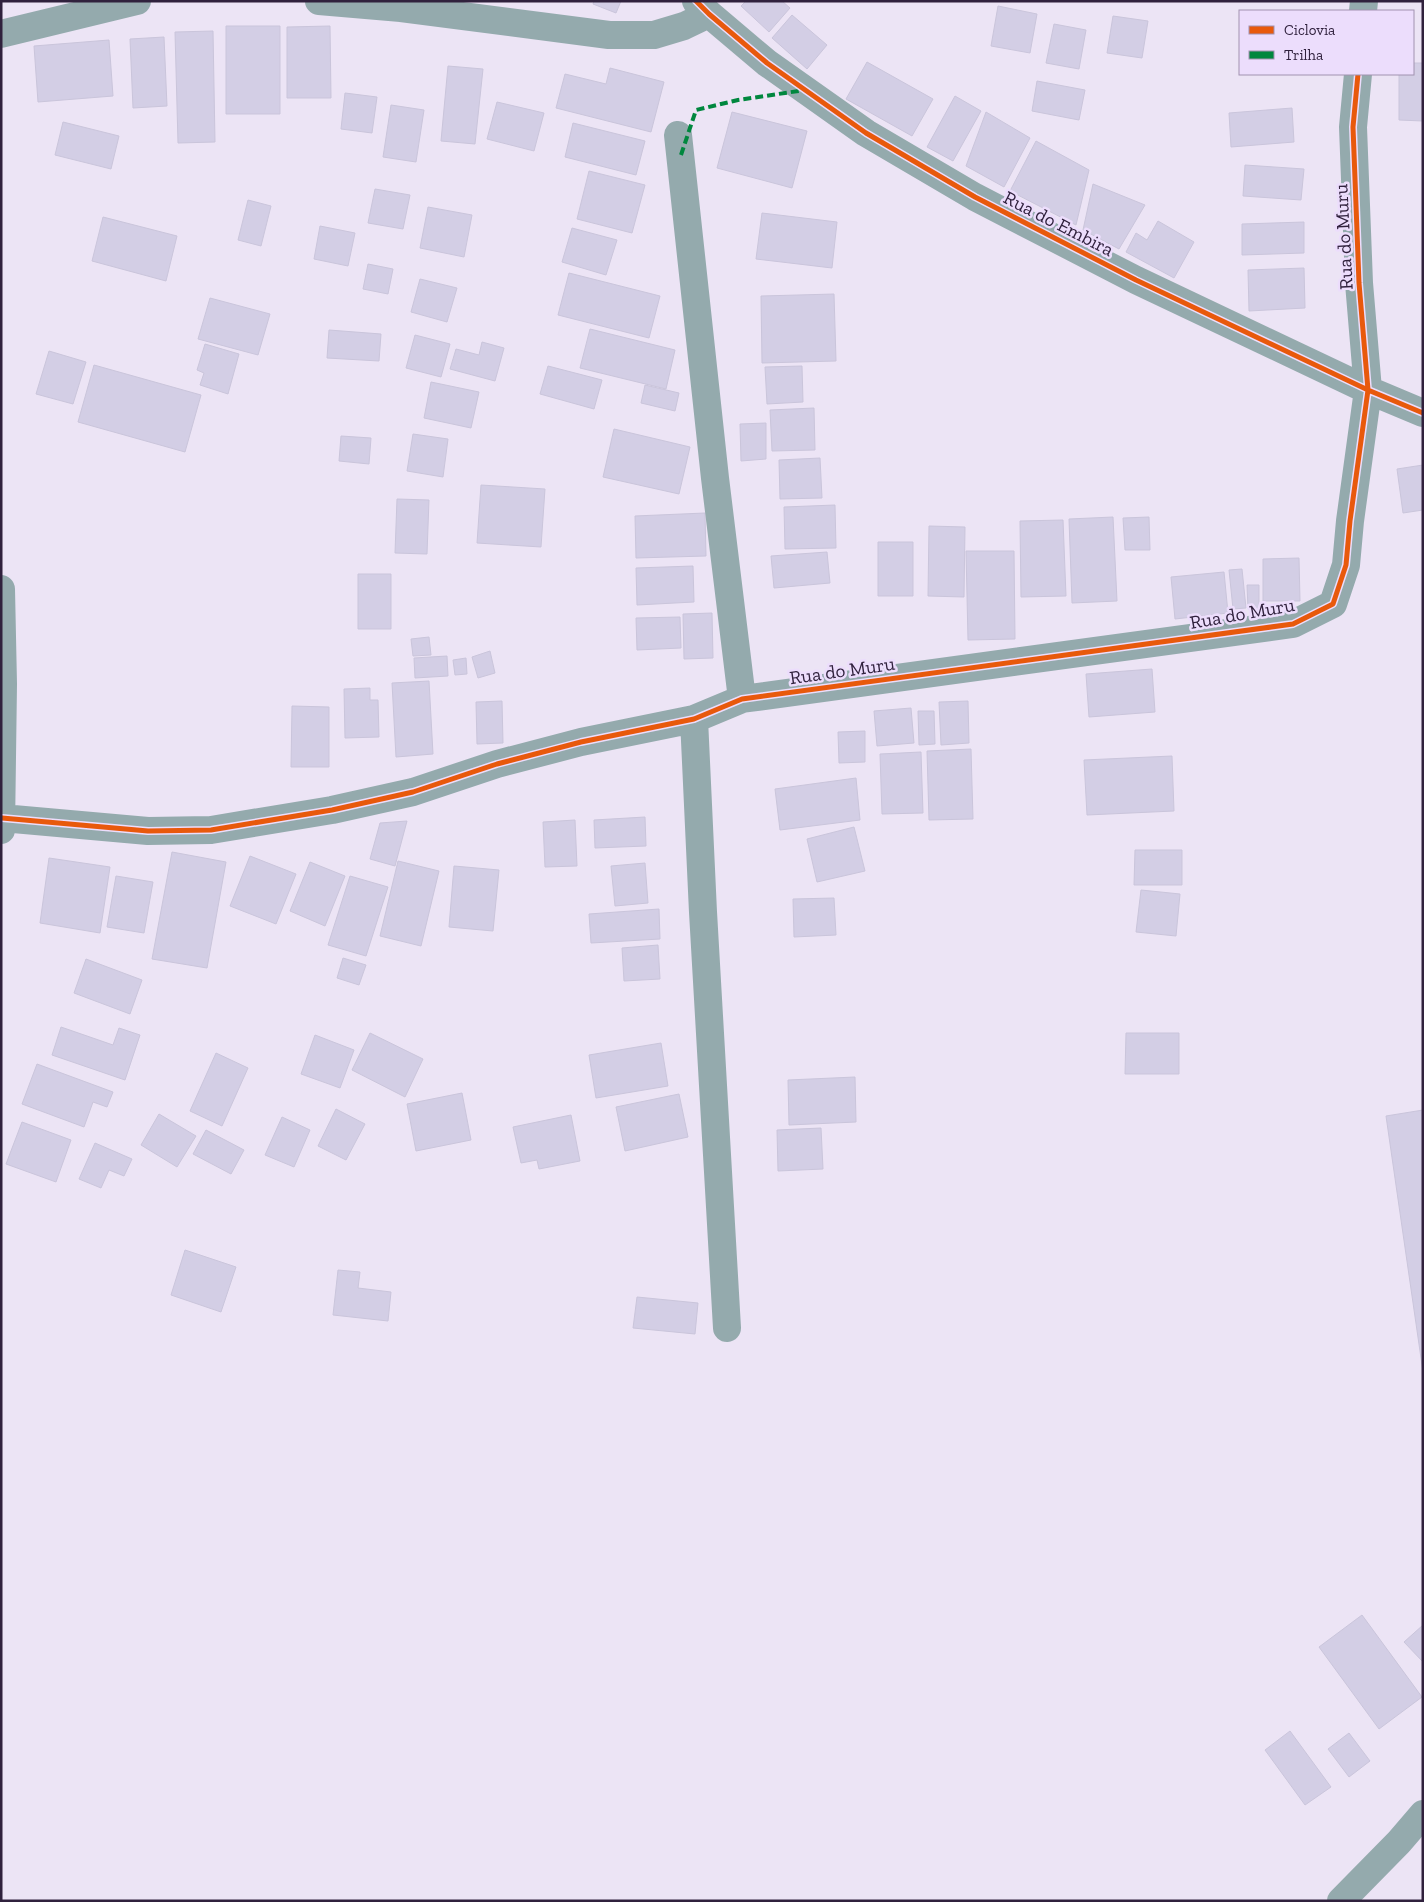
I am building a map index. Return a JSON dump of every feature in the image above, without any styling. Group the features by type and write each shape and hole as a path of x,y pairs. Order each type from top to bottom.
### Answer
{"street":[{"path":"1,34 137,1"},
{"path":"319,1 401,8 609,35 654,35 684,26 703,8"},
{"name":"Rua do Embira","path":"703,8 767,63 866,134 976,197 1136,280 1368,390 1423,412"},
{"name":"Rua do Muru","path":"2,824 148,831 211,830 332,810 413,792 497,764 582,742 694,719 742,699 1293,624 1333,604 1346,565 1350,521 1368,390 1359,283 1353,127 1358,75"},
{"path":"678,135 742,699"},
{"path":"1,589 2,824"},
{"path":"694,719 703,921 727,1328"},
{"path":"1341,1901 1399,1842 1423,1814"}],"building":[{"path":"594,1 621,1 616,13 593,4"},
{"path":"746,1 782,1 790,8 769,32 741,6"},
{"path":"998,6 1037,14 1030,53 991,46"},
{"path":"792,15 827,45 807,69 772,38"},
{"path":"1113,16 1148,21 1142,58 1107,53"},
{"path":"1054,24 1086,30 1079,69 1046,63"},
{"path":"226,26 280,26 280,114 226,114"},
{"path":"330,26 331,98 287,98 287,27"},
{"path":"213,31 215,142 178,143 175,32"},
{"path":"164,37 167,106 133,108 130,39"},
{"path":"109,40 113,96 38,102 34,46"},
{"path":"867,62 933,99 912,136 846,99"},
{"path":"1414,63 1423,63 1423,121 1399,120 1399,75 1414,75"},
{"path":"448,66 483,69 475,144 441,141"},
{"path":"610,68 664,82 651,132 556,108 565,74 606,84"},
{"path":"1037,81 1085,90 1079,120 1032,111"},
{"path":"345,93 377,97 372,133 341,129"},
{"path":"955,96 981,111 953,161 927,147"},
{"path":"497,102 544,113 534,151 487,139"},
{"path":"391,105 424,110 416,162 383,157"},
{"path":"1292,108 1294,142 1231,147 1229,113"},
{"path":"732,112 807,131 792,188 717,168"},
{"path":"986,112 1030,138 1004,187 966,166"},
{"path":"63,122 119,136 111,169 55,155"},
{"path":"573,123 645,141 636,175 565,157"},
{"path":"1036,141 1089,170 1076,225 1010,191"},
{"path":"1245,165 1304,169 1301,200 1243,196"},
{"path":"589,171 645,185 632,233 577,219"},
{"path":"1093,184 1145,205 1119,249 1083,230"},
{"path":"375,189 410,195 403,229 368,223"},
{"path":"248,200 271,206 261,246 238,240"},
{"path":"428,207 472,215 464,257 420,248"},
{"path":"762,213 837,222 832,268 756,259"},
{"path":"103,217 177,236 166,281 92,261"},
{"path":"1158,221 1194,242 1174,278 1126,252 1136,233 1147,240"},
{"path":"1304,222 1304,253 1242,255 1242,224"},
{"path":"320,226 355,233 348,266 314,259"},
{"path":"572,228 617,240 606,275 562,262"},
{"path":"368,264 393,269 388,294 363,289"},
{"path":"1304,268 1305,308 1249,311 1248,270"},
{"path":"569,273 660,296 649,338 558,315"},
{"path":"420,279 457,288 447,322 411,312"},
{"path":"834,294 836,361 762,363 761,296"},
{"path":"210,298 270,314 258,355 198,339"},
{"path":"590,329 675,350 666,389 580,368"},
{"path":"329,330 381,334 379,361 327,358"},
{"path":"415,335 450,344 441,377 406,368"},
{"path":"482,342 504,348 495,381 450,369 456,349 479,355"},
{"path":"205,344 239,354 228,394 200,385 204,373 197,370"},
{"path":"49,351 86,362 73,404 36,394"},
{"path":"94,365 201,395 185,452 78,422"},
{"path":"548,366 602,380 594,409 540,394"},
{"path":"802,366 803,402 767,404 765,367"},
{"path":"431,382 479,392 471,428 424,418"},
{"path":"645,385 679,393 675,411 641,403"},
{"path":"814,408 815,450 772,451 770,410"},
{"path":"766,423 766,459 741,461 740,424"},
{"path":"614,429 690,447 679,494 603,477"},
{"path":"413,434 448,439 443,477 407,471"},
{"path":"341,436 371,438 369,464 339,461"},
{"path":"820,458 822,498 780,499 779,460"},
{"path":"1423,465 1423,510 1403,513 1397,469"},
{"path":"481,485 545,489 541,547 477,543"},
{"path":"397,499 429,500 427,554 395,553"},
{"path":"835,505 836,548 785,549 784,507"},
{"path":"705,513 706,556 636,558 635,516"},
{"path":"1113,517 1117,601 1072,603 1069,519"},
{"path":"1149,517 1150,550 1125,550 1123,518"},
{"path":"1063,520 1066,596 1021,597 1020,521"},
{"path":"929,526 965,527 964,597 928,596"},
{"path":"878,542 913,542 913,596 878,596"},
{"path":"966,551 1014,551 1015,639 968,640"},
{"path":"827,552 830,583 774,588 771,556"},
{"path":"1299,558 1300,601 1263,601 1263,559"},
{"path":"693,566 694,602 637,605 636,568"},
{"path":"1242,569 1246,608 1233,609 1229,570"},
{"path":"1224,572 1228,613 1175,619 1171,577"},
{"path":"358,574 391,574 391,629 358,629"},
{"path":"1247,585 1259,585 1259,608 1248,609"},
{"path":"712,613 713,658 684,659 683,614"},
{"path":"680,617 681,648 637,650 636,618"},
{"path":"429,637 431,655 413,656 411,639"},
{"path":"490,651 495,673 478,678 472,657"},
{"path":"447,656 448,676 415,678 414,658"},
{"path":"466,658 467,674 455,675 453,660"},
{"path":"1152,669 1155,712 1089,717 1086,674"},
{"path":"429,681 433,754 396,757 392,683"},
{"path":"370,688 370,700 378,700 379,737 345,738 344,689"},
{"path":"502,701 503,743 477,744 476,702"},
{"path":"968,701 969,743 941,745 939,702"},
{"path":"292,706 329,707 329,767 291,767"},
{"path":"911,708 914,743 877,746 874,711"},
{"path":"918,711 934,711 935,744 919,745"},
{"path":"865,731 865,762 839,763 838,732"},
{"path":"971,749 973,819 929,820 927,751"},
{"path":"921,752 923,813 882,814 880,754"},
{"path":"1172,756 1174,811 1087,815 1084,760"},
{"path":"856,778 860,820 780,830 775,789"},
{"path":"645,817 646,846 595,848 594,820"},
{"path":"575,820 577,866 545,867 543,822"},
{"path":"407,821 395,866 370,859 380,823"},
{"path":"854,827 865,871 817,882 807,839"},
{"path":"1135,850 1182,850 1182,885 1134,885"},
{"path":"172,852 226,862 207,968 152,959"},
{"path":"250,856 296,874 276,924 230,906"},
{"path":"49,858 110,867 100,933 40,923"},
{"path":"398,861 439,871 421,946 380,936"},
{"path":"310,862 345,876 325,926 290,911"},
{"path":"645,863 648,903 615,906 611,866"},
{"path":"454,866 499,870 493,931 449,927"},
{"path":"116,876 153,882 144,933 107,927"},
{"path":"350,876 388,887 366,956 328,945"},
{"path":"1141,890 1180,894 1176,936 1136,932"},
{"path":"834,898 836,935 794,937 793,899"},
{"path":"659,909 660,939 591,943 589,914"},
{"path":"658,945 660,979 624,981 622,948"},
{"path":"343,958 366,965 359,985 337,978"},
{"path":"86,959 142,980 130,1014 74,993"},
{"path":"61,1027 113,1045 119,1028 140,1035 125,1080 52,1055"},
{"path":"370,1033 423,1059 405,1097 352,1070"},
{"path":"1126,1033 1179,1033 1179,1074 1125,1074"},
{"path":"315,1035 354,1050 340,1088 301,1074"},
{"path":"661,1043 668,1086 596,1098 589,1055"},
{"path":"216,1053 248,1068 222,1126 190,1111"},
{"path":"37,1064 113,1092 107,1107 93,1102 84,1127 22,1104"},
{"path":"855,1077 856,1122 789,1125 788,1080"},
{"path":"462,1093 471,1140 416,1151 407,1104"},
{"path":"679,1094 688,1137 625,1151 616,1107"},
{"path":"336,1109 365,1124 346,1160 318,1146"},
{"path":"1423,1110 1423,1372 1386,1116"},
{"path":"159,1114 196,1136 177,1167 141,1145"},
{"path":"571,1115 580,1161 539,1169 537,1160 521,1163 513,1127"},
{"path":"282,1117 310,1130 294,1167 265,1155"},
{"path":"22,1122 71,1140 56,1182 6,1164"},
{"path":"821,1128 823,1169 778,1171 777,1130"},
{"path":"206,1130 244,1150 231,1174 193,1154"},
{"path":"95,1143 132,1159 124,1176 109,1170 101,1188 79,1179"},
{"path":"185,1250 236,1267 221,1312 171,1295"},
{"path":"338,1270 360,1272 358,1288 391,1292 388,1321 333,1315"},
{"path":"637,1297 698,1303 695,1334 633,1328"},
{"path":"1362,1615 1422,1697 1379,1729 1319,1647"},
{"path":"1423,1625 1423,1662 1404,1642"},
{"path":"1290,1731 1331,1787 1305,1805 1265,1750"},
{"path":"1349,1733 1370,1761 1349,1777 1328,1749"}],"marked path":[{"path":"681,155 696,110 738,100 805,90"}],"cycle path":[{"path":"696,1 767,63 866,133 975,197 1136,280 1368,390 1423,413"},
{"path":"2,818 148,831 211,830 332,810 413,792 497,764 581,742 694,719 742,699 1293,624 1333,604 1346,565 1350,521 1368,390 1359,283 1353,127 1358,75"}]}
